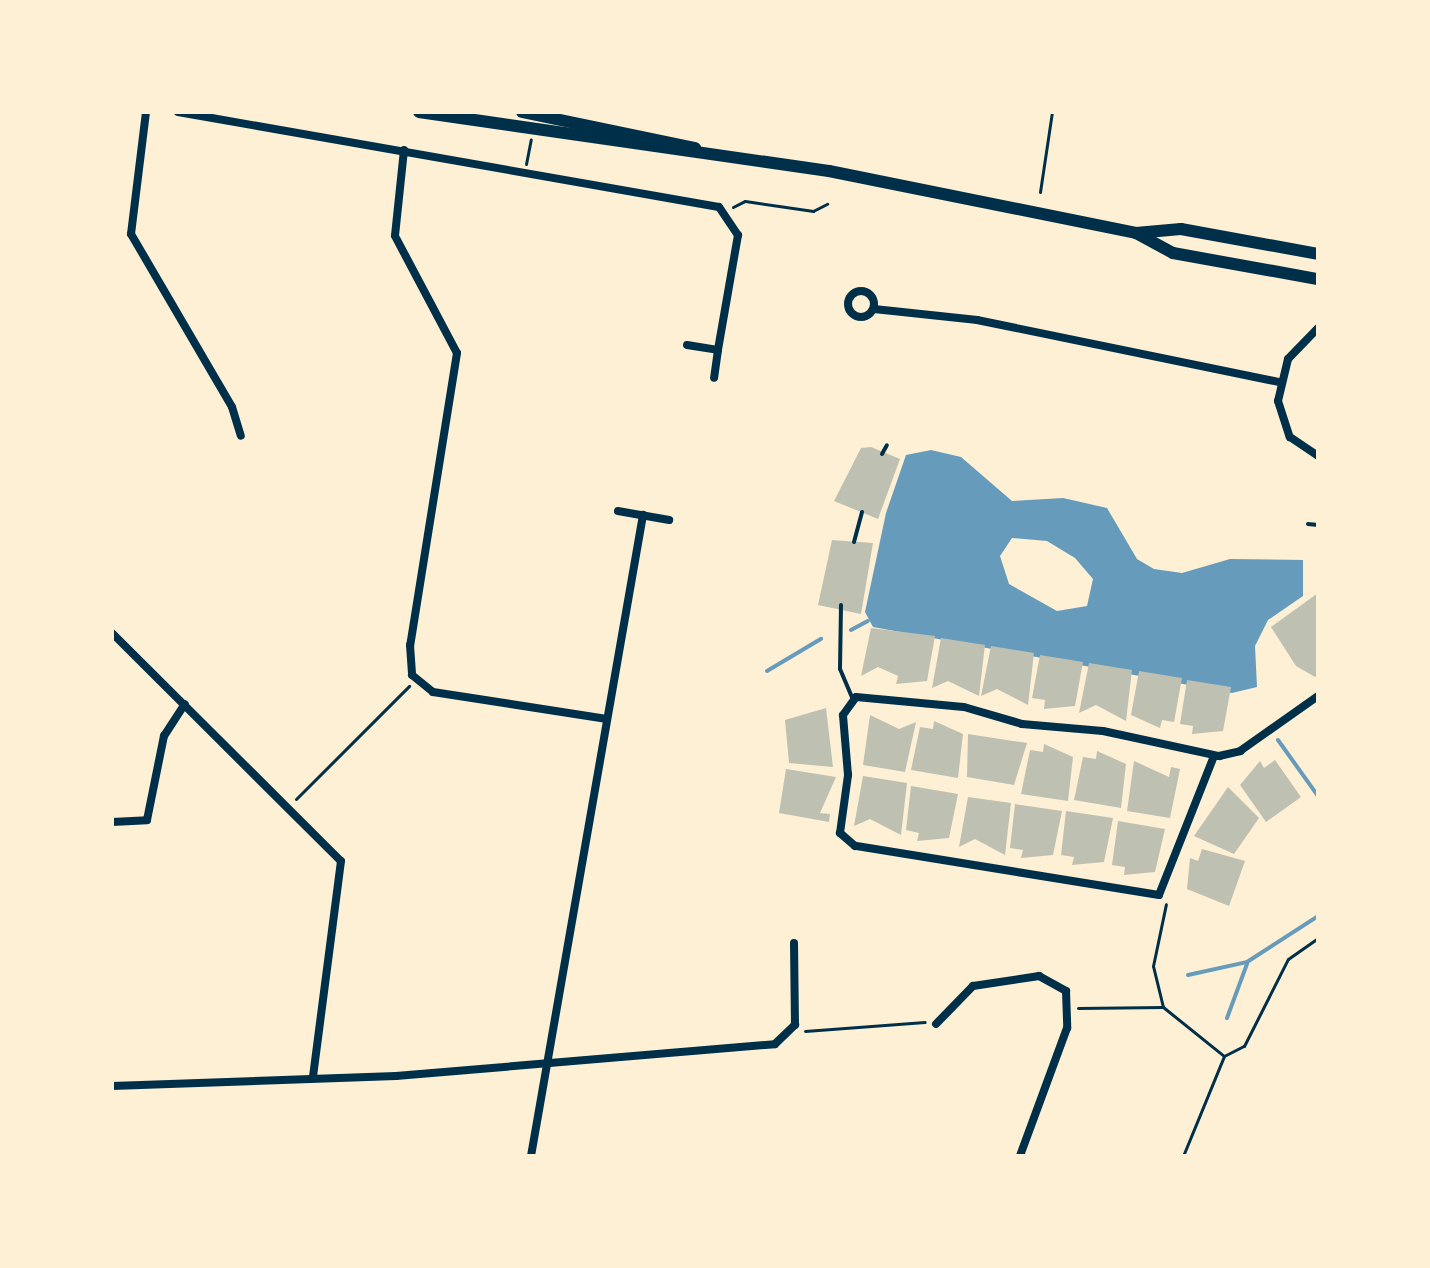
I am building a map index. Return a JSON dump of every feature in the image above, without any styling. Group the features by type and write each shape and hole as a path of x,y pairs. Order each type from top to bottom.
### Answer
{"main road":[{"path":"419,112 532,130 710,152"},
{"path":"522,112 710,152 1136,233 1181,229 1318,254"},
{"path":"1136,233 1173,253 1318,279"}],"street":[{"path":"146,112 131,234 232,407 241,436"},
{"path":"178,112 731,209 738,235 714,378"},
{"path":"404,150 395,236 457,353 409,654 415,680 433,692 607,719"},
{"path":"874,309 977,320 1280,382"},
{"path":"1318,328 1293,350 1280,382 1285,429 1318,456"},
{"path":"687,345 718,350"},
{"path":"618,511 669,520"},
{"path":"531,1156 643,515"},
{"path":"112,633 288,806 342,865 313,1078"},
{"path":"1214,756 1177,833 1165,887 1147,895 847,843 840,829 848,775 843,715 853,699 964,707 1022,724 1103,731 1214,756 1240,751 1318,696"},
{"path":"112,822 137,825 149,817 164,736 185,704"},
{"path":"112,1086 313,1078 775,1044 793,1030 794,943"},
{"path":"936,1024 973,986 1032,977 1061,986 1070,1008 1020,1156"}],"lane":[{"path":"882,454 887,445"},
{"path":"854,542 862,512"},
{"path":"1308,524 1318,525"},
{"path":"841,605 840,669 853,699"}],"path":[{"path":"1040,192 1052,112"},
{"path":"525,171 532,130"},
{"path":"731,209 745,201 813,211 827,204"},
{"path":"288,806 415,680"},
{"path":"1163,917 1152,986 1163,1007 1224,1056"},
{"path":"1183,1156 1224,1056 1244,1046 1288,959 1318,938"},
{"path":"1070,1008 1163,1007"},
{"path":"793,1030 936,1024"}],"water":[{"path":"931,450 961,457 1012,501 1063,498 1107,508 1137,559 1154,569 1182,573 1230,559 1303,560 1303,596 1268,620 1255,646 1257,687 1232,693 873,627 865,612 886,513 906,455","holes":["1012,538 1047,541 1075,558 1093,579 1087,606 1057,611 1009,584 1000,556"]}],"building":[{"path":"871,447 900,459 878,519 834,501 861,448"},
{"path":"832,540 873,543 861,614 818,605"},
{"path":"1318,593 1318,675 1315,677 1296,666 1271,627"},
{"path":"871,628 935,636 927,681 896,684 898,676 878,667 861,676"},
{"path":"941,638 985,645 979,696 948,681 932,688"},
{"path":"991,646 1034,653 1028,705 997,689 981,696"},
{"path":"1040,655 1083,662 1075,706 1044,709 1045,700 1032,698"},
{"path":"1089,663 1132,670 1126,721 1096,705 1079,713"},
{"path":"1139,671 1182,678 1174,722 1162,720 1160,728 1131,715"},
{"path":"1187,680 1231,687 1223,731 1192,734 1193,726 1180,724"},
{"path":"826,708 833,767 789,763 785,720"},
{"path":"870,715 899,729 916,722 905,772 863,765"},
{"path":"934,721 963,734 958,778 911,770 920,727 933,729"},
{"path":"968,734 1027,743 1014,785 967,777"},
{"path":"1044,744 1073,757 1068,801 1021,794 1030,750 1043,752"},
{"path":"1097,751 1126,764 1121,808 1074,800 1083,757 1096,759"},
{"path":"1275,760 1301,797 1266,822 1240,785 1260,761 1264,768"},
{"path":"1134,761 1169,777 1171,767 1180,769 1170,818 1127,811"},
{"path":"786,769 836,777 820,813 830,814 829,822 779,813"},
{"path":"863,776 907,783 901,835 870,819 854,826"},
{"path":"911,786 958,794 949,838 917,841 919,833 906,830"},
{"path":"1228,787 1259,818 1234,854 1194,836"},
{"path":"968,797 1011,803 1005,855 975,839 959,847"},
{"path":"1015,804 1062,811 1053,855 1021,858 1023,850 1010,848"},
{"path":"1066,811 1113,818 1104,862 1072,865 1074,857 1061,855"},
{"path":"1118,821 1165,829 1155,872 1124,875 1125,867 1112,865"},
{"path":"1202,849 1245,861 1229,906 1187,889 1190,858 1198,861"}],"waterway":[{"path":"851,630 868,621"},
{"path":"767,671 821,639"},
{"path":"1278,740 1318,796"},
{"path":"1188,975 1247,962 1318,916"},
{"path":"1227,1018 1247,964"}]}
